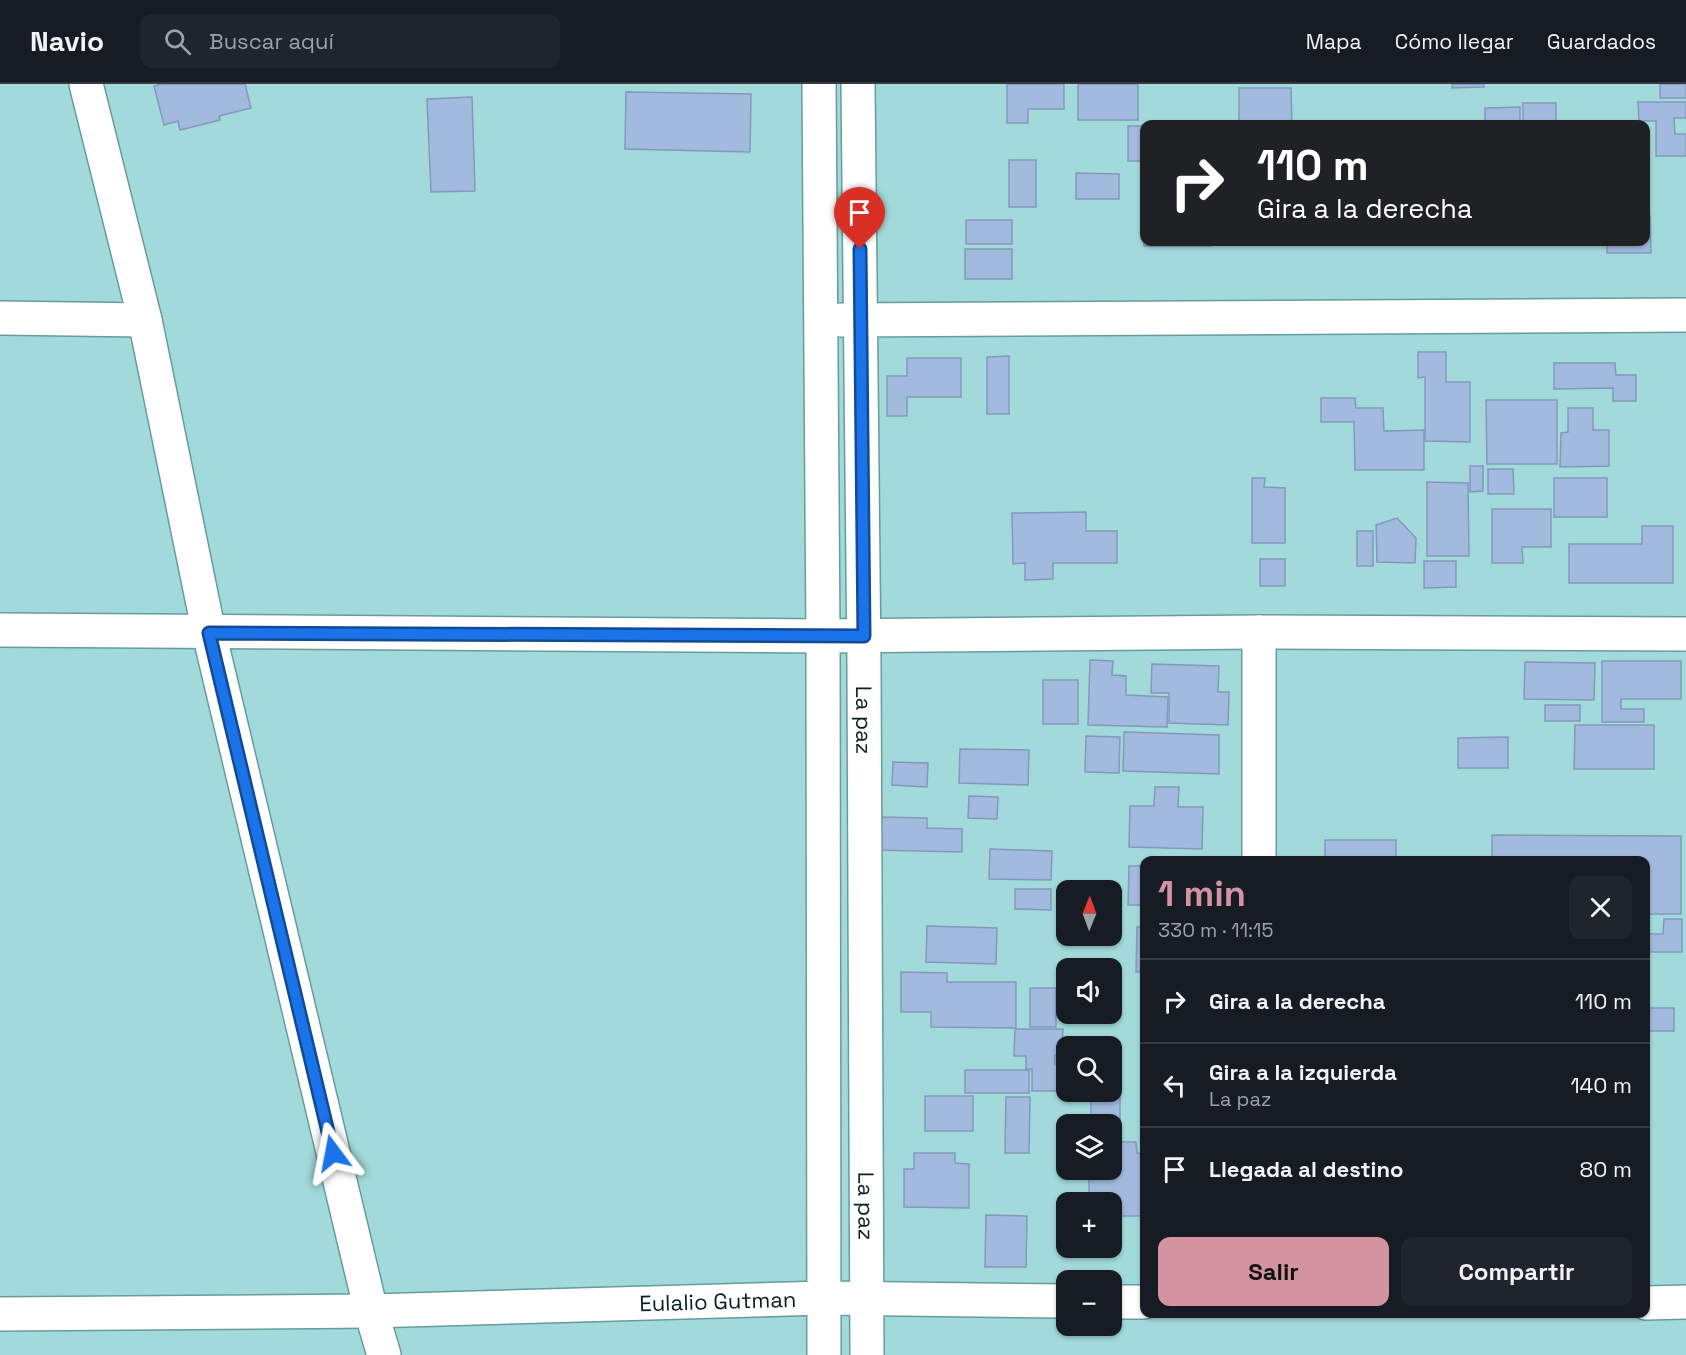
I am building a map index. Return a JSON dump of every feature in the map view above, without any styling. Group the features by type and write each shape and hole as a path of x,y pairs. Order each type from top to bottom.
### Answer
{"street":[{"path":"86,84 145,320 209,633 371,1311 384,1355"},
{"name":"La paz","path":"819,84 823,636 824,1355"},
{"name":"La paz","path":"858,84 864,636 867,1355"},
{"path":"820,320 1686,315"},
{"path":"0,318 145,320"},
{"path":"0,630 823,636 1259,632 1686,634"},
{"path":"1259,632 1259,856"},
{"name":"Eulalio Gutman","path":"0,1314 371,1311 824,1298 1056,1301"},
{"path":"1122,1302 1140,1302"},
{"path":"1650,1303 1686,1302"}],"building":[{"path":"161,84 245,84 251,108 219,116 220,120 180,130 178,121 164,125 154,86"},
{"path":"1007,84 1064,84 1064,109 1028,109 1028,123 1007,123"},
{"path":"1078,84 1138,84 1138,120 1078,120"},
{"path":"1452,84 1484,84 1484,87 1452,88"},
{"path":"1660,84 1686,84 1686,98 1660,98"},
{"path":"1239,88 1291,88 1292,120 1239,120"},
{"path":"626,92 751,94 750,152 625,149"},
{"path":"472,97 475,191 431,192 427,99"},
{"path":"1638,102 1686,102 1686,118 1674,118 1675,134 1686,134 1686,156 1656,156 1656,121 1639,120"},
{"path":"1523,103 1556,103 1556,120 1523,120"},
{"path":"1520,107 1520,120 1485,120 1485,108"},
{"path":"1128,126 1140,126 1140,161 1128,161"},
{"path":"1009,160 1036,160 1036,207 1009,207"},
{"path":"1076,173 1119,174 1119,199 1076,199"},
{"path":"1650,216 1651,253 1607,253 1607,246 1650,246"},
{"path":"966,220 1012,220 1012,244 966,244"},
{"path":"965,249 1012,249 1012,279 965,279"},
{"path":"1418,352 1446,352 1446,382 1470,382 1470,442 1425,441 1425,377 1418,378"},
{"path":"1009,356 1009,414 987,414 987,357"},
{"path":"907,358 961,358 961,397 907,397 907,416 887,416 887,376 907,376"},
{"path":"1554,363 1615,363 1616,375 1636,375 1636,401 1613,401 1613,388 1554,389"},
{"path":"1321,398 1355,398 1356,408 1383,408 1384,431 1424,430 1424,470 1355,470 1354,422 1321,422"},
{"path":"1486,400 1557,400 1557,464 1487,464"},
{"path":"1568,408 1593,408 1593,430 1609,430 1609,466 1560,467 1561,433 1568,432"},
{"path":"1470,466 1483,466 1483,491 1470,492"},
{"path":"1488,469 1513,469 1514,494 1488,494"},
{"path":"1252,478 1265,478 1264,487 1285,488 1285,543 1252,543"},
{"path":"1554,478 1607,478 1607,517 1554,517"},
{"path":"1427,482 1468,483 1469,556 1427,556"},
{"path":"1492,509 1551,509 1551,547 1522,547 1523,563 1492,563"},
{"path":"1086,512 1086,531 1117,531 1117,563 1053,563 1053,579 1025,580 1025,563 1013,564 1012,513"},
{"path":"1397,518 1416,538 1415,563 1377,562 1376,525"},
{"path":"1642,526 1673,526 1673,583 1569,583 1569,544 1642,544"},
{"path":"1357,531 1373,531 1373,566 1357,566"},
{"path":"1260,559 1285,559 1285,586 1260,586"},
{"path":"1424,561 1456,561 1456,587 1424,588"},
{"path":"1090,660 1113,661 1112,675 1126,676 1126,695 1168,697 1167,727 1088,725"},
{"path":"1602,661 1681,661 1681,699 1621,699 1621,709 1644,709 1644,722 1602,722"},
{"path":"1525,662 1595,663 1594,700 1524,699"},
{"path":"1152,664 1219,666 1218,692 1229,692 1228,725 1169,723 1169,693 1151,693"},
{"path":"1043,680 1078,680 1078,724 1043,724"},
{"path":"1545,705 1580,705 1580,721 1545,721"},
{"path":"1575,725 1654,725 1654,769 1574,769"},
{"path":"1124,732 1219,735 1219,774 1123,771"},
{"path":"1086,736 1120,737 1119,773 1085,772"},
{"path":"1508,737 1508,768 1458,768 1458,738"},
{"path":"960,749 1029,750 1028,785 959,783"},
{"path":"893,762 928,763 927,787 892,785"},
{"path":"1155,787 1179,787 1178,807 1203,807 1202,849 1129,847 1130,806 1154,806"},
{"path":"969,796 998,797 997,819 968,818"},
{"path":"877,817 927,818 927,828 962,829 962,852 876,850"},
{"path":"1492,835 1681,836 1681,914 1650,914 1650,856 1492,856"},
{"path":"1325,840 1396,840 1396,856 1325,856"},
{"path":"990,849 1052,851 1051,880 989,879"},
{"path":"1129,866 1140,866 1140,905 1128,905"},
{"path":"1015,889 1051,889 1051,910 1015,909"},
{"path":"1664,919 1682,919 1682,952 1650,952 1650,934 1663,934"},
{"path":"927,926 997,928 996,964 926,962"},
{"path":"1137,927 1140,927 1140,972 1136,972"},
{"path":"901,972 947,973 947,982 1016,982 1016,1028 931,1027 931,1012 901,1012"},
{"path":"1030,988 1056,988 1056,1027 1030,1027"},
{"path":"1650,1008 1674,1008 1674,1031 1650,1031"},
{"path":"1015,1029 1063,1029 1063,1036 1056,1036 1056,1091 1032,1091 1032,1069 1026,1069 1026,1056 1014,1056"},
{"path":"965,1070 1029,1070 1029,1093 965,1093"},
{"path":"925,1096 973,1096 973,1131 925,1131"},
{"path":"1006,1097 1030,1097 1029,1153 1005,1153"},
{"path":"1091,1102 1120,1102 1120,1114 1091,1114"},
{"path":"1122,1142 1136,1142 1137,1153 1140,1153 1140,1216 1122,1216 1122,1192 1089,1192 1089,1180 1122,1180"},
{"path":"914,1153 955,1153 955,1163 969,1164 969,1208 904,1207 904,1169 914,1169"},
{"path":"986,1215 1027,1216 1026,1267 985,1267"}],"route":[{"path":"333,1153 209,633 864,636 860,249"}]}
